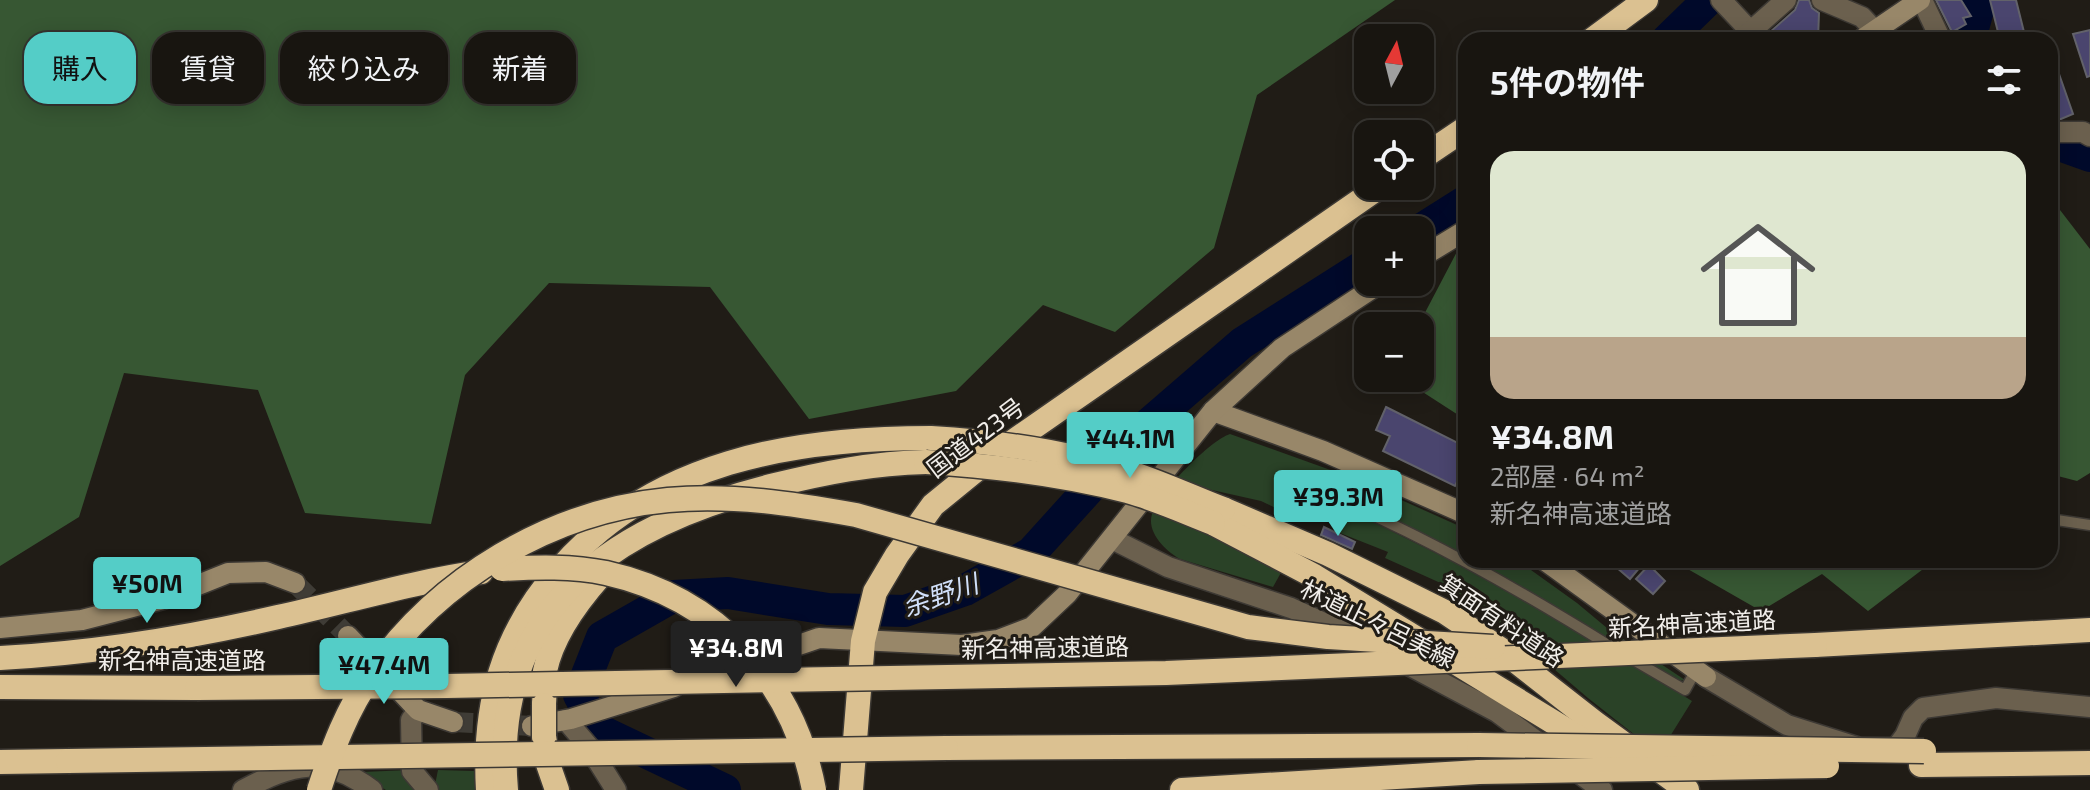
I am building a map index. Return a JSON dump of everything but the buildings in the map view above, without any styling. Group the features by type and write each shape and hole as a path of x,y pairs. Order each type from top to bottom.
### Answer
{"highway":[{"path":"1603,32 1646,0"},
{"path":"1434,150 1458,133"},
{"name":"国道423号","path":"851,790 863,641 875,592 933,505 959,481 1361,200"},
{"path":"488,790 488,729 500,668 511,640 543,589 569,559 605,525 644,498 679,481 762,454 848,440 928,450 982,466 1076,479 1218,516 1662,790"},
{"path":"506,790 504,770 509,716 518,669 528,644 578,577 608,553 677,515 731,496 847,468 884,463 928,450"},
{"path":"319,790 332,750 370,676 415,620 448,590 511,550 570,523 614,509 666,500 745,499 856,515 1248,627 1328,637 1446,643 1586,656"},
{"path":"557,790 548,764 540,722 546,670 554,646 580,601 619,557 677,515"},
{"name":"箕面有料道路","path":"1218,516 1328,554 1445,612 1503,651 1687,790"},
{"path":"0,658 146,643 277,618 444,577 541,566 605,573 638,582 696,609 724,629 779,696 801,737 814,790"},
{"name":"新名神高速道路","path":"0,687 463,686 1150,673 1586,656 2090,630"},
{"path":"0,762 946,748 1479,745 2090,763"},
{"path":"1182,790 1479,772 2090,756"}],"street":[{"path":"1721,0 1743,32"},
{"path":"1750,32 1786,0"},
{"path":"1822,0 1862,17 1867,32"},
{"path":"1874,32 1921,0 1937,32"},
{"path":"2058,132 2088,131"},
{"path":"1434,249 1458,235"},
{"path":"540,722 568,720 605,710 819,638 962,645 998,640 1032,627 1067,594 1213,411 1282,348 1361,296"},
{"path":"1213,411 1323,451 1458,510"},
{"name":"林道止々呂美線","path":"1112,539 1168,567 1291,608 1340,629 1497,712 1602,790"},
{"path":"1555,568 1701,673 1787,725 1860,748 1896,748 1913,718 1923,708 1996,698 2090,707"},
{"path":"0,628 82,620 163,599 228,573 266,572 295,583"},
{"path":"348,636 418,710 453,722"},
{"path":"418,710 411,720 412,771 428,790"},
{"path":"568,720 616,790"},
{"path":"243,790 267,777 301,766 333,769 372,790"}],"lane":[{"path":"1318,491 1458,558"},
{"path":"2058,520 2090,525"},
{"path":"1479,568 1674,685 1685,690 1701,673"}],"green space":[{"path":"0,0 1395,0 1360,24 1354,24 1354,28 1257,95 1214,248 1115,332 1043,305 956,391 809,419 710,287 549,283 465,375 431,524 305,513 258,390 124,373 79,517 0,566"},
{"path":"2058,207 2090,249 2090,473 2077,481 2058,476"},
{"path":"1458,250 1458,415 1423,392 1434,392 1434,312 1425,312"},
{"path":"1230,434 1350,477 1458,525 1458,553 1301,477 1284,512 1261,501 1203,488 1283,569 1273,587 1180,559 1169,552 1155,535 1152,514 1164,493 1186,468"},
{"path":"1351,511 1458,564 1458,568 1466,568 1514,592 1692,701 1659,754 1481,607 1445,585 1385,558 1388,552 1340,533"},
{"path":"1485,568 1528,568 1607,628 1685,680 1679,681"},
{"path":"1686,568 1924,568 1868,611 1822,574 1761,611"},
{"path":"409,770 421,790 386,790 362,776 362,772"},
{"path":"438,770 474,771 476,790 438,790 435,785"}],"waterway":[{"name":"余野川","path":"1675,32 1708,0"},
{"path":"1968,0 1978,10 1972,32"},
{"path":"2058,146 2090,156"},
{"name":"余野川","path":"1434,221 1458,206"},
{"name":"余野川","path":"725,790 599,730 579,695 602,637 674,596 728,593 828,609 905,611 965,590 1031,553 1146,426 1242,343 1354,272"}],"tunnel":[{"path":"295,583 348,636"},
{"path":"453,722 532,726"}]}
